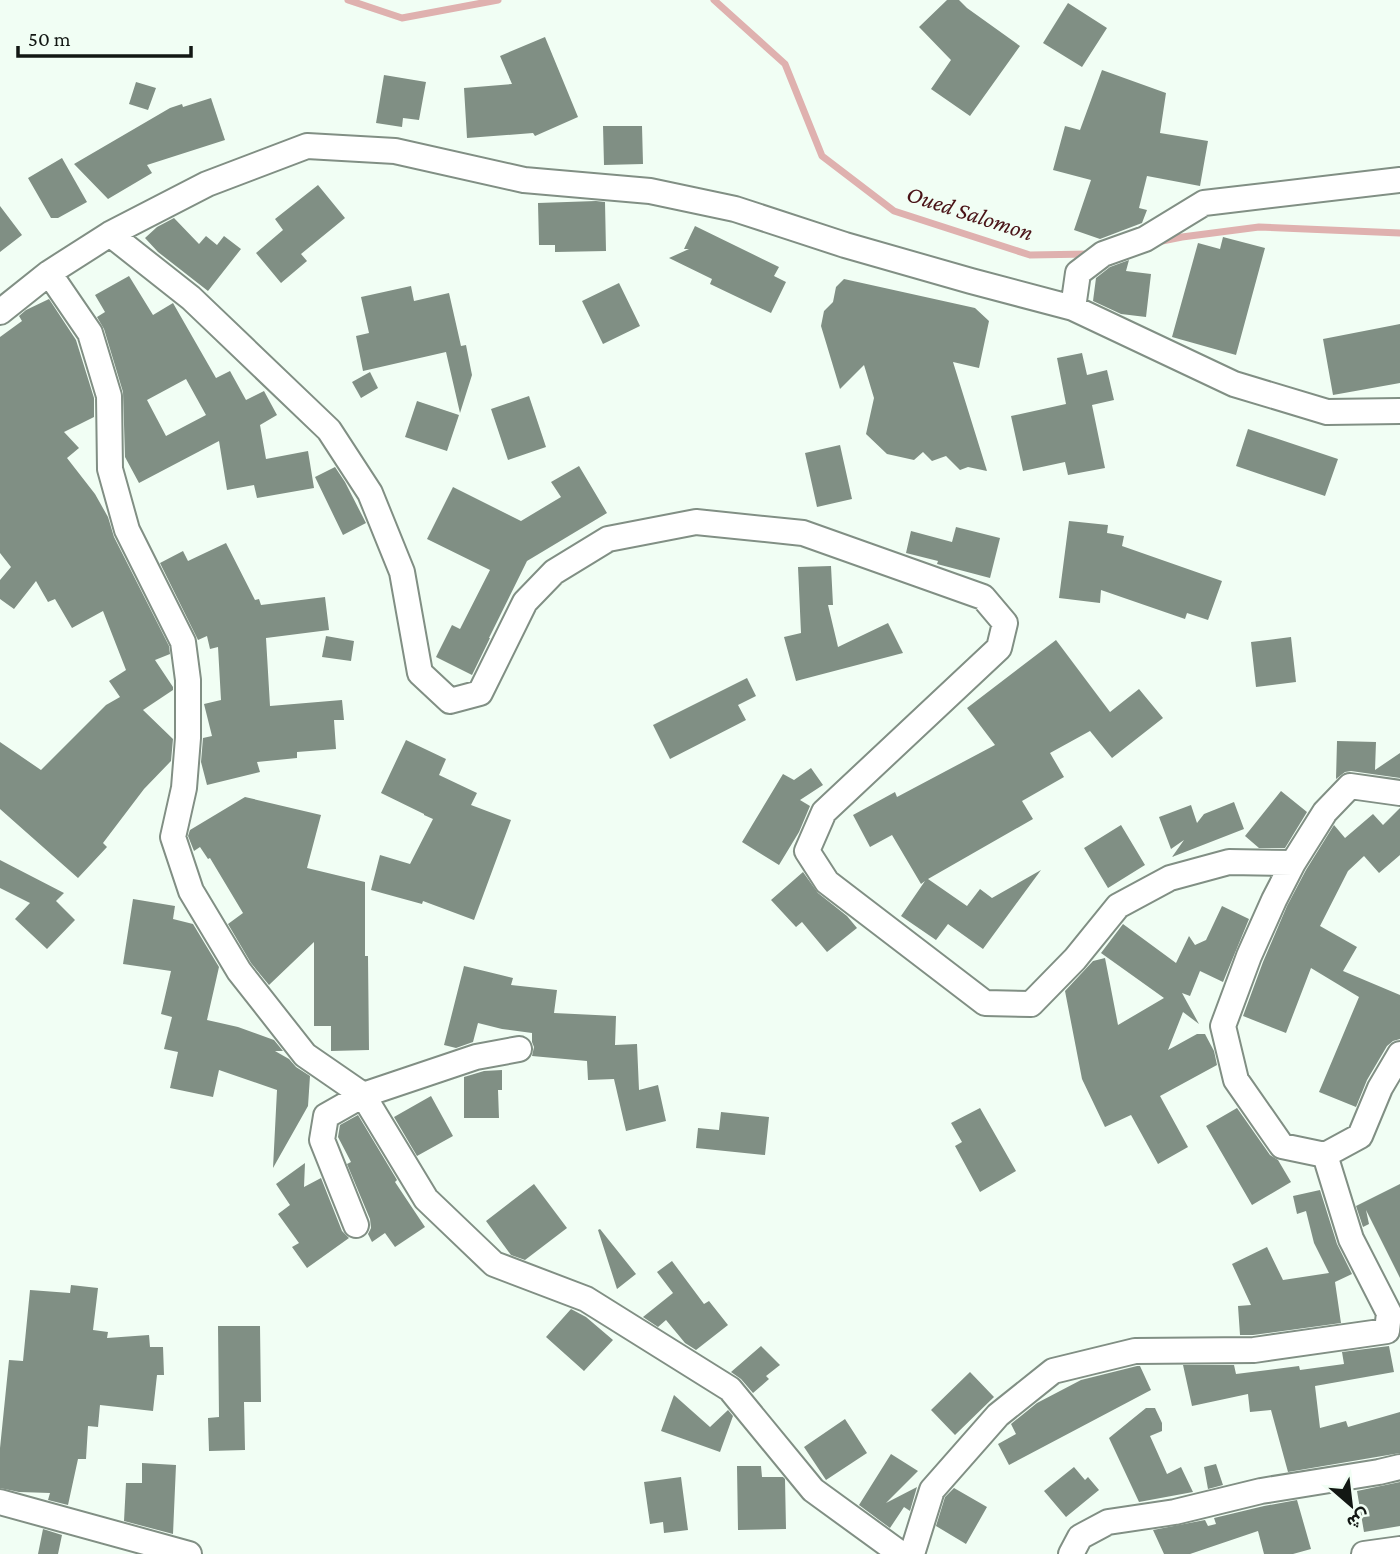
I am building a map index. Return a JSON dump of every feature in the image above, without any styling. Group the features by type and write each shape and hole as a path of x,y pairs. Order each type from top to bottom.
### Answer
{"street":[{"path":"0,312 49,273 110,234 207,184 307,146 396,151 524,180 650,191 735,209 971,282 1073,308 1234,384 1327,412 1400,411"},
{"path":"1073,308 1078,273 1103,254 1144,239 1204,202 1400,180"},
{"path":"110,234 191,298 329,430 370,494 402,572 420,673 450,701 480,693 525,602 554,572 608,539 696,522 803,533 983,597 1005,623 999,648 824,812 807,851 827,882 985,1003 1031,1004 1075,959 1118,906 1170,878 1229,862 1293,863"},
{"path":"49,273 90,333 109,396 110,469 127,530 183,642 188,680 188,738 184,788 173,837 191,891 239,971 305,1055 363,1095 426,1199 494,1264 586,1299 730,1389 813,1490 901,1554"},
{"path":"1400,793 1350,786 1325,812 1293,863 1274,900 1249,956 1223,1026 1236,1080 1282,1146 1325,1154 1360,1136 1380,1088 1400,1054"},
{"path":"356,1225 322,1140 327,1116 363,1095 476,1057 519,1049"},
{"path":"912,1554 932,1490 998,1415 1053,1371 1135,1351 1254,1350 1387,1331 1390,1313 1351,1238 1325,1154"},
{"path":"1071,1554 1080,1536 1108,1522 1175,1512 1261,1491 1400,1467"},
{"path":"0,1502 189,1554"},
{"path":"1364,1554 1400,1549"}],"building":[{"path":"947,0 959,0 1020,46 970,116 931,89 951,60 919,27"},
{"path":"1068,3 1107,28 1082,67 1043,43"},
{"path":"545,37 578,117 535,136 533,133 467,138 464,88 512,84 500,56"},
{"path":"1102,70 1166,93 1160,133 1208,141 1200,186 1147,176 1139,208 1147,210 1142,223 1100,239 1074,230 1091,180 1053,170 1065,126 1080,130"},
{"path":"384,75 426,82 419,120 403,118 402,127 376,123"},
{"path":"136,82 156,88 148,110 129,104"},
{"path":"211,98 225,140 147,165 152,173 108,199 74,164 170,108 182,104 183,107"},
{"path":"603,126 642,126 643,164 604,165"},
{"path":"62,158 87,202 58,218 51,218 28,178"},
{"path":"318,185 345,218 301,254 307,261 281,283 256,253 283,230 275,219"},
{"path":"605,202 606,251 555,252 555,245 539,245 538,203"},
{"path":"0,206 22,235 0,252"},
{"path":"174,218 199,244 206,236 217,245 224,236 241,249 208,291 158,252 145,238 157,227"},
{"path":"695,226 779,267 774,276 786,282 771,313 710,284 712,279 669,258 689,249 684,249"},
{"path":"1223,237 1265,248 1236,355 1172,337 1198,243 1220,249"},
{"path":"1129,260 1126,271 1151,274 1146,317 1121,314 1093,301 1096,278 1110,267"},
{"path":"129,276 153,315 173,303 216,378 230,371 246,400 264,391 277,415 260,425 266,459 308,451 314,488 257,498 254,485 227,490 219,441 139,483 125,457 123,392 104,329 97,317 105,312 95,295","holes":["186,379 206,415 166,436 147,400"]},
{"path":"844,279 975,308 989,321 979,368 953,362 987,471 968,467 960,470 946,456 932,461 923,452 914,460 887,454 866,434 874,398 864,365 840,389 821,326 824,311 833,302 836,287"},
{"path":"619,283 640,326 603,344 582,301"},
{"path":"411,286 414,301 449,293 461,346 466,345 472,375 460,413 446,352 363,371 356,336 369,333 361,297"},
{"path":"49,299 76,340 94,398 94,417 64,432 79,448 67,458 95,494 108,517 114,537 169,646 170,654 155,660 173,687 173,690 143,710 173,739 171,761 144,789 103,843 107,847 78,878 0,809 0,742 41,770 106,705 120,697 109,681 126,670 103,611 72,628 55,599 48,602 36,581 14,609 0,599 0,580 11,567 0,553 0,337 22,321 19,316 26,310"},
{"path":"1400,324 1400,383 1333,395 1323,339"},
{"path":"1082,353 1087,375 1107,370 1114,400 1092,405 1105,468 1068,475 1065,462 1023,471 1011,416 1066,404 1057,358"},
{"path":"370,372 378,388 361,398 352,382"},
{"path":"529,396 546,447 508,460 491,409"},
{"path":"417,401 459,415 447,451 405,437"},
{"path":"1248,429 1338,459 1325,496 1236,466"},
{"path":"840,445 852,499 817,507 805,453"},
{"path":"579,466 607,513 527,561 472,675 436,657 452,625 460,629 490,570 427,539 453,487 521,521 561,497 551,482"},
{"path":"335,467 366,523 343,535 315,477"},
{"path":"1069,521 1108,525 1107,533 1124,536 1122,546 1222,581 1208,620 1187,613 1185,619 1101,590 1100,603 1059,598"},
{"path":"956,527 1000,538 990,578 906,553 911,531 952,542"},
{"path":"226,543 255,600 259,599 261,605 325,597 329,630 266,638 270,706 342,700 344,720 334,720 336,749 297,752 297,758 257,762 260,772 207,785 201,762 203,738 212,736 204,704 221,700 218,647 210,649 207,636 198,640 160,563 183,551 188,561"},
{"path":"831,566 833,605 828,605 838,647 888,623 903,653 796,681 784,637 801,633 798,567"},
{"path":"326,636 354,641 351,661 322,657"},
{"path":"1291,637 1296,682 1256,687 1251,642"},
{"path":"1056,640 1110,712 1139,689 1163,718 1112,758 1090,731 1050,753 1064,777 1022,801 1033,819 928,879 967,906 980,889 992,898 1041,870 983,949 948,924 936,940 901,916 925,881 921,884 892,835 870,847 853,815 895,792 897,797 995,745 967,708"},
{"path":"747,678 756,696 738,705 746,720 670,759 653,725"},
{"path":"406,740 446,759 439,775 477,793 471,805 511,820 474,920 423,901 422,904 371,890 380,855 410,864 433,819 381,793"},
{"path":"1337,741 1376,742 1375,770 1400,753 1400,778 1351,771 1336,779"},
{"path":"811,768 823,785 800,800 810,806 799,832 779,865 742,842 783,774 794,780"},
{"path":"1281,791 1307,812 1285,848 1259,848 1245,836"},
{"path":"245,797 321,815 307,868 365,882 369,1050 331,1051 331,1026 314,1026 314,942 269,985 251,963 228,924 243,913 210,858 208,859 200,847 194,851 188,836 190,830"},
{"path":"1234,802 1244,829 1172,857 1184,840 1171,849 1159,817 1191,805 1197,823 1204,814"},
{"path":"1400,808 1400,855 1379,873 1364,856 1348,871 1320,926 1357,947 1343,971 1400,995 1400,1039 1387,1046 1367,1080 1356,1107 1319,1092 1359,997 1311,968 1286,1033 1243,1016 1287,906 1334,825 1345,838 1373,814 1383,825"},
{"path":"1121,825 1145,865 1108,888 1084,848"},
{"path":"0,860 64,893 56,901 75,920 47,949 15,919 30,903 0,888"},
{"path":"803,872 818,893 847,916 857,928 827,952 802,922 796,927 771,900"},
{"path":"133,899 175,906 173,919 193,924 219,967 207,1020 238,1027 274,1040 283,1051 275,1051 310,1076 308,1106 273,1168 277,1090 219,1070 213,1097 170,1088 178,1052 164,1049 172,1017 161,1014 171,971 123,964"},
{"path":"1222,906 1249,919 1223,982 1200,971 1190,996 1182,993 1199,1024 1183,1012 1168,1050 1197,1034 1205,1034 1214,1051 1217,1065 1160,1096 1188,1147 1158,1164 1131,1115 1105,1127 1082,1079 1065,991 1093,961 1105,958 1118,1025 1164,998 1101,953 1123,924 1176,963 1189,936 1195,945 1206,940"},
{"path":"464,966 513,978 511,985 557,990 554,1013 616,1016 615,1045 637,1044 639,1090 658,1085 666,1121 626,1131 614,1079 588,1080 587,1061 532,1056 532,1033 478,1023 473,1042 456,1048 444,1045"},
{"path":"502,1070 502,1090 498,1090 499,1118 464,1118 464,1077 484,1071"},
{"path":"431,1096 453,1136 417,1156 394,1117"},
{"path":"980,1108 1016,1171 980,1192 955,1146 962,1142 951,1123"},
{"path":"1237,1108 1270,1155 1278,1160 1291,1182 1252,1205 1206,1126"},
{"path":"721,1112 769,1117 765,1155 696,1148 698,1128 719,1130"},
{"path":"358,1115 397,1180 395,1182 425,1227 395,1247 385,1233 372,1242 368,1234 371,1228 370,1219 347,1164 351,1162 338,1137 340,1125"},
{"path":"305,1163 304,1187 321,1178 342,1231 349,1238 307,1268 292,1247 299,1243 278,1214 290,1205 276,1184"},
{"path":"534,1184 567,1228 525,1260 511,1255 486,1221"},
{"path":"1400,1184 1400,1278 1366,1210 1369,1224 1363,1227 1356,1206"},
{"path":"1320,1190 1337,1244 1352,1274 1335,1282 1341,1323 1240,1335 1238,1306 1251,1305 1232,1264 1267,1247 1283,1280 1329,1273 1314,1243 1306,1211 1297,1214 1293,1196"},
{"path":"600,1229 636,1274 617,1289 598,1230"},
{"path":"672,1261 704,1304 709,1301 728,1325 696,1350 685,1343 666,1320 658,1327 643,1317 673,1293 657,1272"},
{"path":"71,1285 98,1288 93,1330 108,1332 107,1338 149,1335 150,1347 163,1347 164,1375 157,1375 153,1411 100,1405 98,1427 88,1426 86,1459 78,1459 68,1505 48,1500 50,1493 0,1488 0,1448 9,1360 23,1361 30,1290 70,1293"},
{"path":"571,1309 586,1317 613,1340 584,1371 546,1337"},
{"path":"218,1326 260,1326 261,1402 244,1402 245,1450 209,1451 208,1418 219,1417"},
{"path":"761,1346 780,1365 766,1376 769,1379 753,1393 731,1372"},
{"path":"1389,1346 1394,1372 1315,1386 1320,1428 1346,1421 1348,1427 1400,1412 1400,1453 1288,1472 1271,1410 1250,1412 1248,1394 1192,1406 1183,1365 1234,1365 1236,1374 1299,1366 1300,1370 1344,1364 1342,1352"},
{"path":"1140,1366 1151,1390 1009,1465 998,1444 1016,1434 1011,1424 1037,1403 1081,1380"},
{"path":"970,1372 994,1397 955,1435 931,1410"},
{"path":"674,1395 710,1427 728,1410 733,1416 720,1452 661,1431"},
{"path":"1146,1408 1155,1408 1162,1423 1162,1431 1150,1436 1167,1474 1181,1467 1193,1492 1139,1502 1109,1438"},
{"path":"845,1419 867,1453 826,1480 804,1447"},
{"path":"891,1454 918,1471 886,1503 917,1487 910,1511 904,1507 890,1528 859,1505"},
{"path":"142,1463 176,1465 173,1534 124,1521 126,1483 142,1483"},
{"path":"1216,1464 1223,1485 1208,1489 1204,1467"},
{"path":"737,1466 761,1466 762,1477 785,1479 786,1529 738,1530"},
{"path":"1074,1467 1085,1480 1088,1477 1099,1490 1066,1517 1044,1491"},
{"path":"681,1477 688,1530 664,1533 663,1522 650,1524 644,1482"},
{"path":"1400,1482 1400,1526 1364,1532 1357,1491"},
{"path":"954,1488 987,1507 966,1544 936,1526 945,1497"},
{"path":"1297,1500 1311,1549 1293,1554 1264,1554 1258,1531 1190,1554 1164,1554 1153,1530 1205,1520 1208,1526 1216,1524 1214,1518"},
{"path":"43,1529 62,1535 58,1554 38,1554"}],"waterway":[{"name":"Oued Salomon","path":"348,0 402,18 498,0"},
{"name":"Oued Salomon","path":"714,0 785,64 822,156 894,211 1030,255 1090,254"},
{"name":"Oued Salomon","path":"1157,242 1259,227 1400,233"}]}
